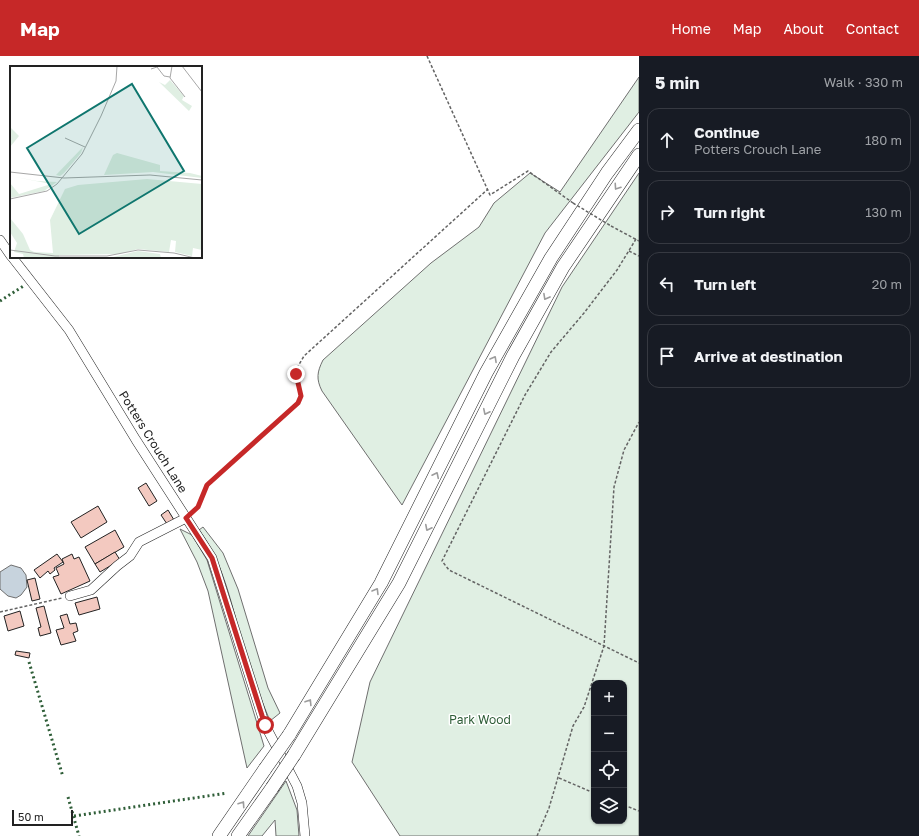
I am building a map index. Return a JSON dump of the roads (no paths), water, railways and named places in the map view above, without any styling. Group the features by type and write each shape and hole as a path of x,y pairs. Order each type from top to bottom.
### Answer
{"highway":[{"path":"219,836 289,735 381,584 486,373 551,258 607,173 639,130"},
{"path":"238,836 294,755 399,583 513,356 563,267 639,155"}],"street":[{"name":"Potters Crouch Lane","path":"0,240 10,255"},
{"name":"Potters Crouch Lane","path":"12,258 69,330 212,558 265,725 297,786 305,825 305,836"},
{"path":"70,596 91,590 130,556 139,542 186,518"}],"park label":[{"name":"Park Wood","path":"480,720"}]}
